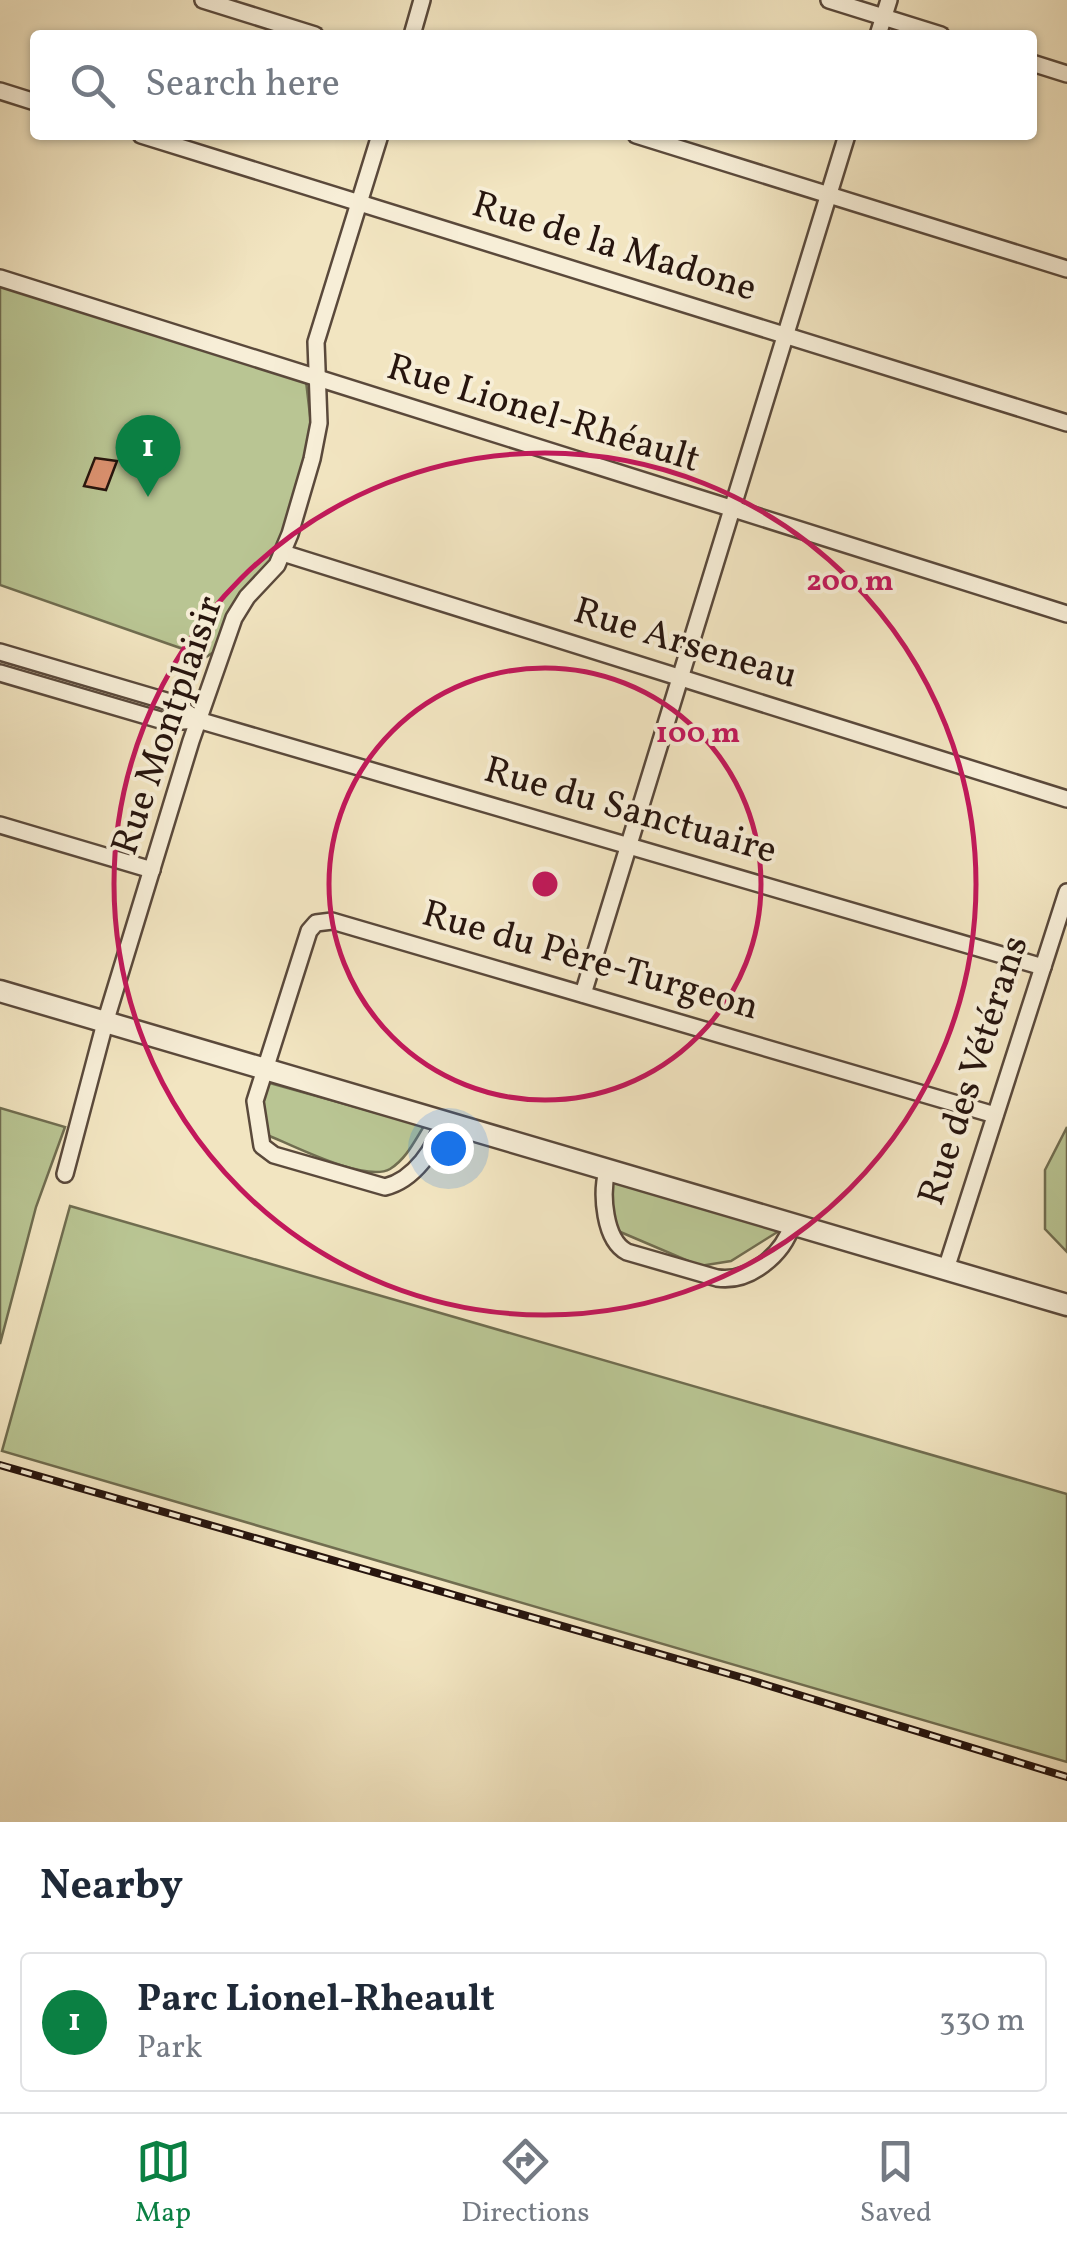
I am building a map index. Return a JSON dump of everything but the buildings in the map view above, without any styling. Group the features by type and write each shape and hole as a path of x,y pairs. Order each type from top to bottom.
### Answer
{"street":[{"path":"202,0 299,30"},
{"path":"413,30 422,0"},
{"path":"829,0 926,30"},
{"path":"880,30 889,0"},
{"path":"1037,65 1067,74"},
{"path":"0,91 30,100"},
{"name":"Rue de la Madone","path":"157,140 1067,424"},
{"name":"Rue Montplaisir","path":"65,1174 106,1023 198,720 238,610 274,570 283,552 317,434 316,342 378,140"},
{"path":"652,140 1067,270"},
{"path":"583,994 846,140"},
{"name":"Rue Lionel-Rhéault","path":"0,278 1067,614"},
{"name":"Rue Arseneau","path":"283,552 1067,798"},
{"name":"Rue du Sanctuaire","path":"0,652 173,703 198,720 1043,968"},
{"name":"Rue du Sanctuaire","path":"0,673 167,722 198,720"},
{"path":"0,825 152,870"},
{"name":"Rue des Vétérans","path":"946,1269 1067,892"},
{"name":"Rue du Père-Turgeon","path":"264,1070 310,930 320,921 332,921 996,1115"},
{"path":"0,991 1067,1305"},
{"path":"264,1070 254,1106 258,1136 266,1150 377,1186 392,1185 406,1177 432,1148 443,1121"},
{"path":"607,1170 604,1192 617,1245 663,1263 721,1279 737,1278 778,1252 792,1225"}],"green space":[{"path":"0,280 306,381 313,441 281,552 220,648 206,657 0,585"},
{"path":"259,1080 424,1126 405,1155 390,1169 379,1172 347,1167 265,1134"},
{"path":"0,1108 65,1127 36,1207 0,1344"},
{"path":"1067,1127 1067,1252 1045,1229 1045,1170"},
{"path":"603,1176 787,1226 731,1261 700,1266 611,1228"},
{"path":"70,1206 1067,1494 1067,1762 2,1451"}],"railway":[{"path":"0,1465 747,1679 1067,1777"}],"place":[{"name":"Parc Lionel-Rheault","path":"148,497"}]}
